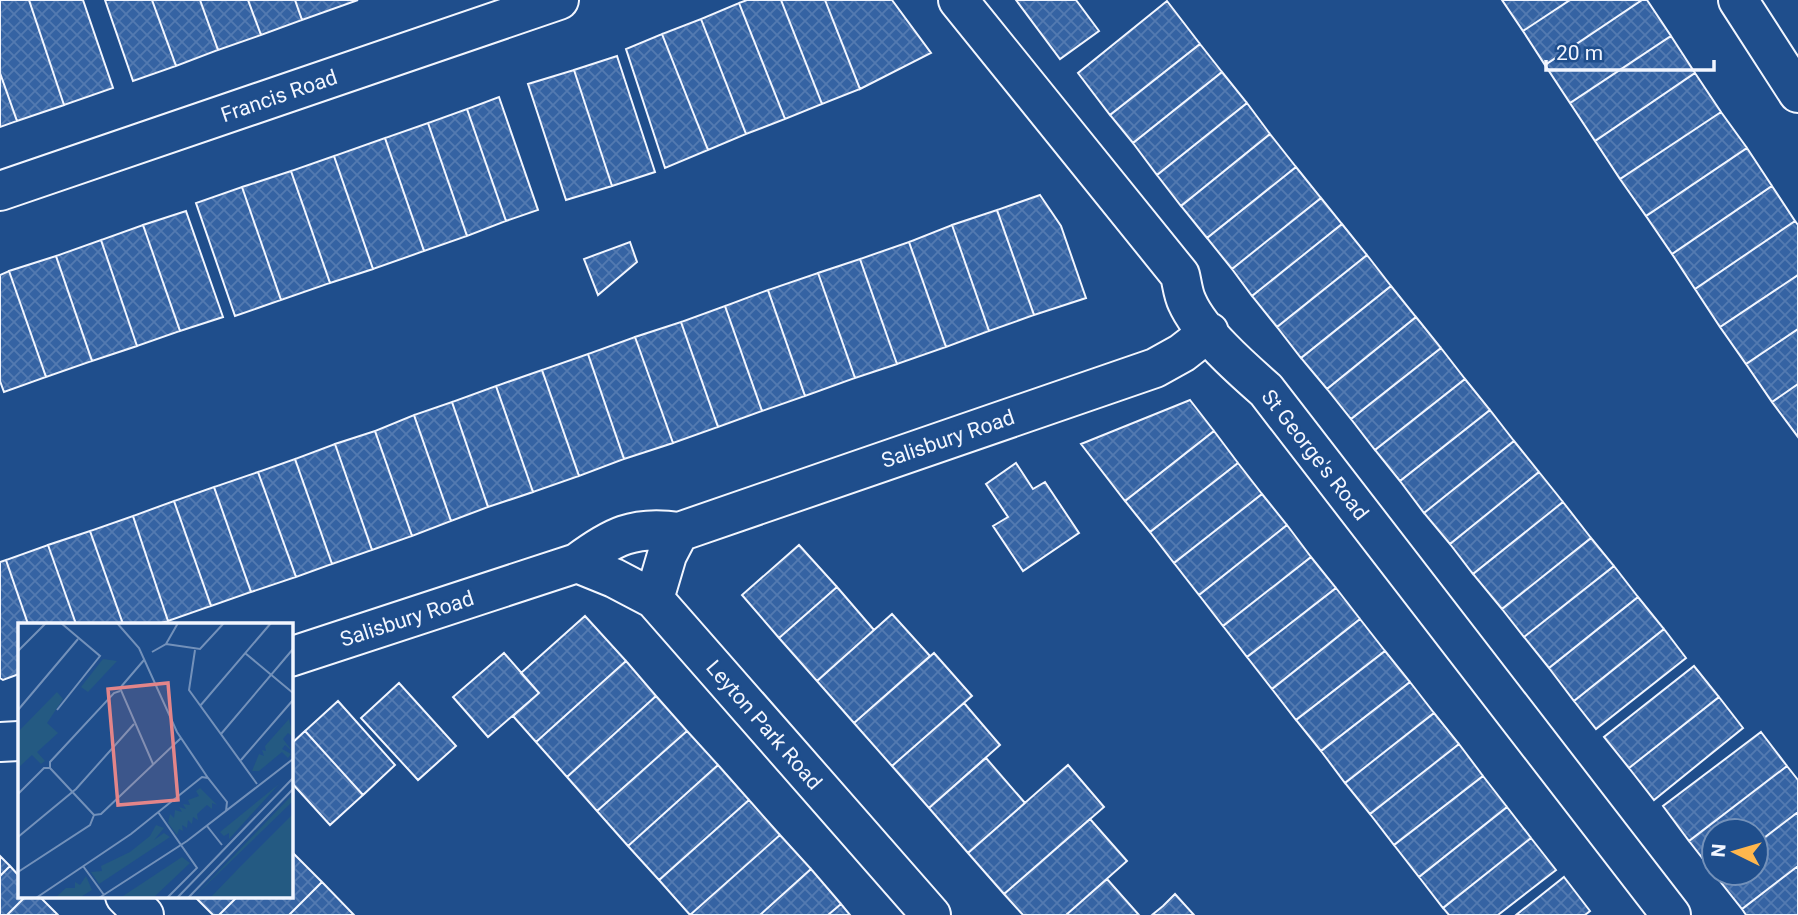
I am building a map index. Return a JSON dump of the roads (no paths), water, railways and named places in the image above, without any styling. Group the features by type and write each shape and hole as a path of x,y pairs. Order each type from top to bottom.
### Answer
{"street":[{"name":"Francis Road","path":"0,191 559,0"},
{"name":"St George's Road","path":"958,0 1180,275 1187,303 1209,332 1231,359 1266,390 1671,915"},
{"path":"1738,0 1798,93"},
{"name":"Salisbury Road","path":"292,656 577,563 605,542 650,528 679,532 1155,368 1182,353 1209,332"},
{"path":"654,599 667,555 679,532"},
{"name":"Leyton Park Road","path":"577,563 654,599 931,915"},
{"path":"0,742 18,741"},
{"path":"127,898 144,915"}]}
